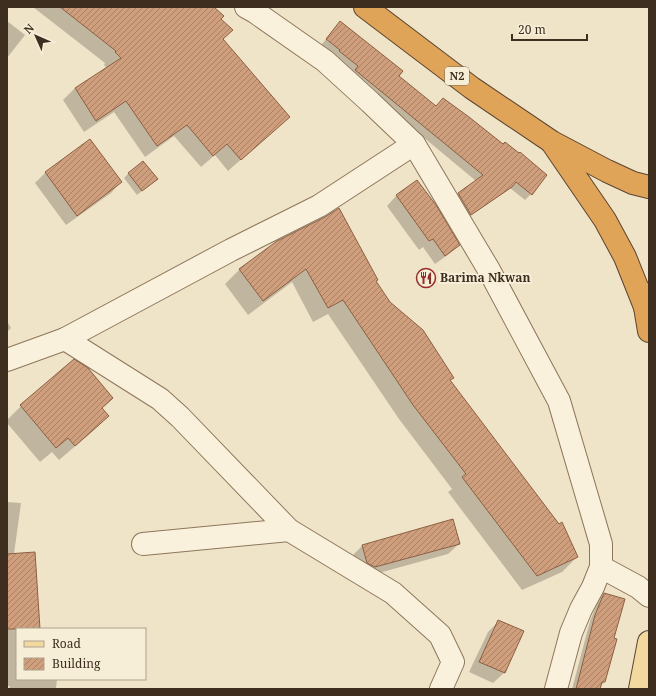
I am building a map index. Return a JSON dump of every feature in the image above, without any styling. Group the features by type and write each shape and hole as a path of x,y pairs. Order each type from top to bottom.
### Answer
{"highway":[{"name":"N2","path":"365,7 472,88 552,142 607,171 633,183 649,188"},
{"name":"N2","path":"552,142 605,220 625,257 645,307 649,331"},
{"name":"N2","path":"645,307 649,277"}],"main road":[{"path":"640,689 649,642"}],"street":[{"path":"246,7 325,61 414,144 489,270 559,401 601,544 600,567 593,587 581,609 571,633 556,689"},
{"path":"7,360 65,339 231,250 319,206 414,144"},
{"path":"65,339 160,399 180,417 289,530 393,593 440,635 453,662 441,689"},
{"path":"143,544 289,530"},
{"path":"600,567 638,587 649,596"}],"building":[{"path":"60,7 214,7 224,16 221,19 233,30 223,39 290,117 241,160 227,144 213,156 187,125 157,146 126,101 96,121 75,88 121,58 115,52 116,51"},
{"path":"340,21 403,71 399,76 436,106 443,98 503,144 505,142 519,153 520,152 547,175 532,195 516,182 512,187 471,215 458,193 483,175 355,70 358,66 326,39"},
{"path":"90,139 122,182 77,216 45,172"},
{"path":"143,161 158,179 142,191 128,173"},
{"path":"417,180 436,205 460,245 445,256 433,239 429,241 396,195"},
{"path":"339,208 378,280 376,281 390,302 423,330 454,378 450,380 559,524 562,522 578,557 537,576 462,477 466,474 413,405 343,300 328,308 306,269 263,301 239,269 277,241 325,217"},
{"path":"74,359 88,368 113,398 102,408 109,416 75,446 68,438 56,448 20,405"},
{"path":"453,519 460,544 375,567 367,563 362,545"},
{"path":"35,552 40,628 7,629 7,554"},
{"path":"604,593 625,599 614,638 617,639 605,682 602,682 600,689 576,689 595,615"},
{"path":"498,620 524,631 505,673 479,662"}],"place":[{"name":"Barima Nkwan","path":"426,278"}]}
